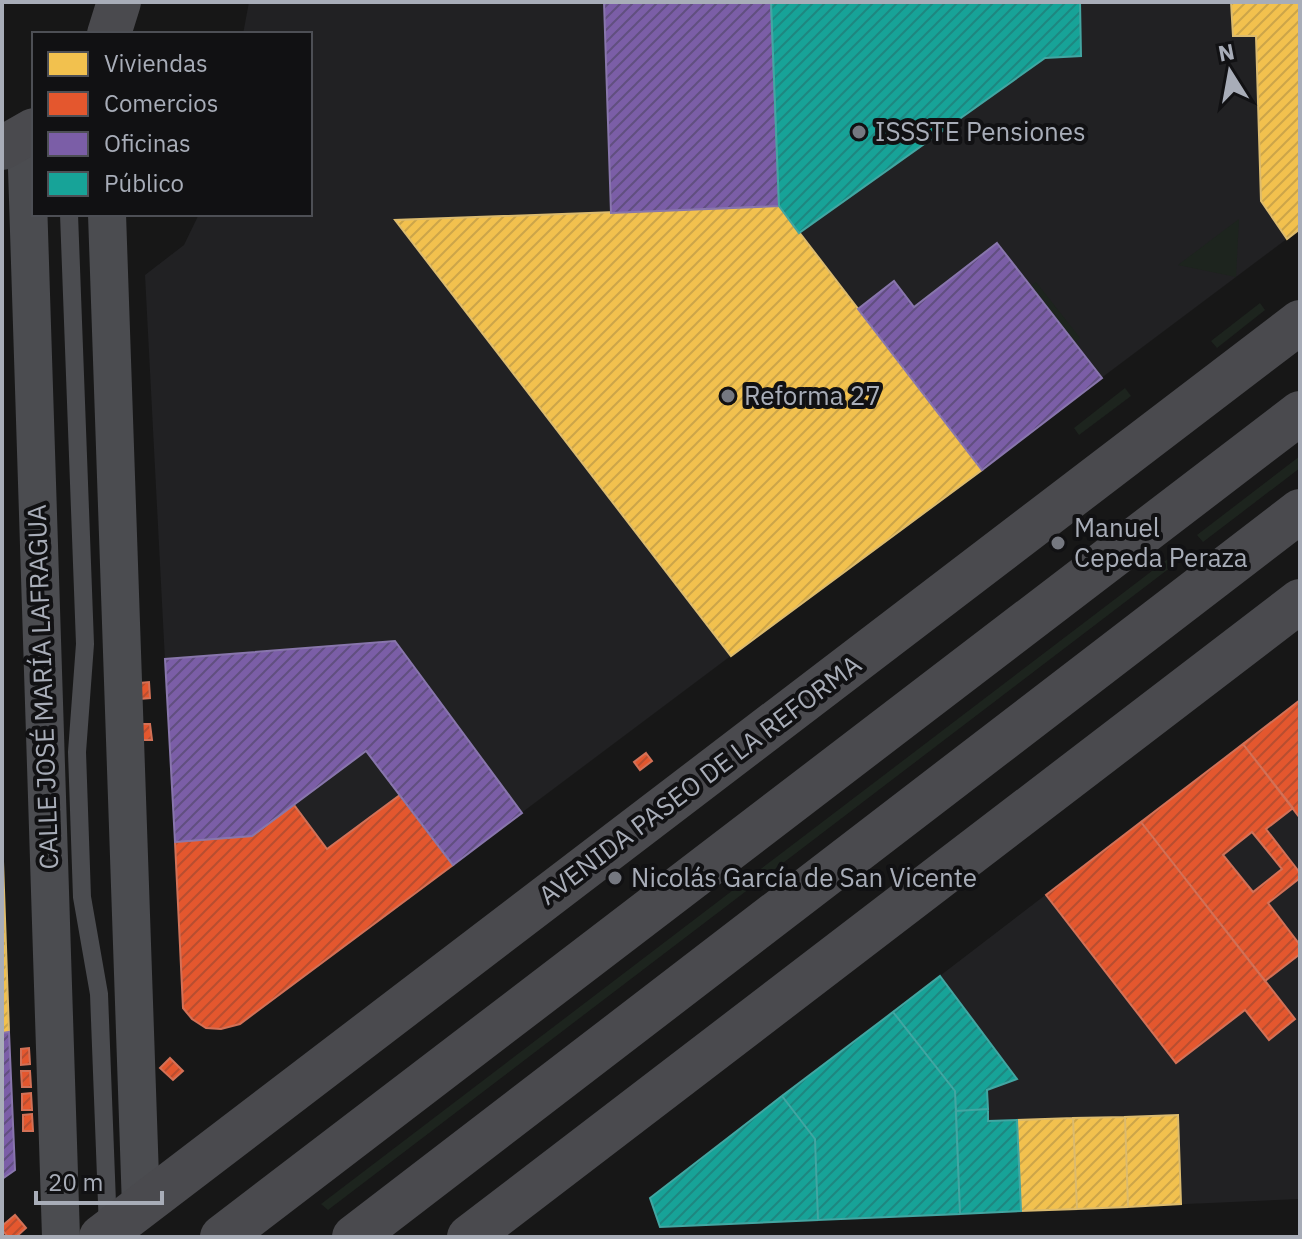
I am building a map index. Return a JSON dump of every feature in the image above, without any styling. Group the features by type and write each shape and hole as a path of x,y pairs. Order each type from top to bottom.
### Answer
{"main road":[{"path":"110,32 119,2"},
{"name":"AVENIDA PASEO DE LA REFORMA","path":"116,1228 1300,322"},
{"path":"222,1237 1300,413"},
{"path":"354,1237 1300,511"},
{"path":"469,1237 1300,601"}],"street":[{"name":"CALLE JOSÉ MARÍA LAFRAGUA","path":"21,138 61,1237"},
{"path":"107,216 116,1228"}],"lane":[{"path":"69,216 85,644 77,752 81,883 99,994 116,1228"}],"shaded area":[{"path":"249,2 1300,2 1300,229 240,1024 221,1029 206,1028 183,1008 145,275 184,245 198,216 312,216 312,32 243,32"},
{"path":"1239,219 1236,277 1178,265"},
{"path":"1036,282 1080,338 1075,343 1030,286"},
{"path":"1260,303 1265,310 1217,348 1211,341"},
{"path":"1125,388 1131,396 1079,435 1074,428"},
{"path":"1300,456 1300,468 1203,542 1197,535"},
{"path":"1169,558 1175,564 328,1210 321,1204"},
{"path":"1300,700 1300,1199 660,1227 650,1198"}],"building: Viviendas":[{"path":"1231,2 1300,2 1300,229 1287,239 1261,201 1256,36 1233,36"},
{"name":"Reforma 27","path":"779,206 982,470 731,656 395,220"},
{"path":"2,833 9,1032 2,1033"},
{"path":"1178,1115 1181,1204 1128,1207 1125,1117"},
{"path":"1125,1117 1128,1207 1077,1209 1073,1118"},
{"path":"1073,1118 1077,1209 1021,1211 1017,1120"}],"building: Comercios":[{"path":"149,682 150,698 140,699 140,683"},
{"path":"1300,700 1300,818 1243,744"},
{"path":"142,724 150,724 152,740 142,740"},
{"path":"1243,744 1293,808 1266,829 1300,873 1300,878 1268,903 1300,945 1300,954 1265,981 1141,822","holes":["1252,832 1282,869 1253,892 1223,855"]},
{"path":"646,753 652,761 640,770 634,762"},
{"path":"400,795 453,865 240,1024 221,1029 206,1028 192,1019 183,1008 175,842 252,836 294,805 327,849"},
{"path":"1141,822 1295,1019 1269,1040 1245,1010 1176,1063 1046,895"},
{"path":"29,1048 30,1064 21,1065 21,1049"},
{"path":"170,1058 183,1071 173,1080 160,1068"},
{"path":"21,1071 30,1071 31,1087 22,1087"},
{"path":"31,1093 32,1110 22,1110 22,1094"},
{"path":"32,1114 33,1131 23,1131 23,1115"},
{"path":"15,1215 26,1228 16,1237 8,1237 2,1226"}],"building: Oficinas":[{"path":"604,2 771,2 779,206 611,213"},
{"path":"997,243 1102,378 982,470 858,309 894,281 914,307"},
{"path":"395,641 522,813 453,865 366,751 252,836 175,842 165,659"},
{"path":"9,1032 15,1170 2,1179 2,1033"}],"building: Público":[{"name":"ISSSTE Pensiones","path":"771,2 1080,2 1081,56 1045,58 799,233 779,206"},
{"path":"940,976 1017,1079 987,1090 988,1109 956,1111 955,1091 893,1012"},
{"path":"893,1012 955,1091 960,1214 818,1220 815,1139 782,1096"},
{"path":"782,1096 815,1139 818,1220 660,1227 650,1198"},
{"path":"988,1109 988,1121 1017,1120 1021,1211 960,1214 956,1111"}],"place":[{"name":"ISSSTE Pensiones","path":"859,132"},
{"name":"Reforma 27","path":"728,396"},
{"name":"Manuel Cepeda Peraza","path":"1058,543"},
{"name":"Nicolás García de San Vicente","path":"615,878"}]}
